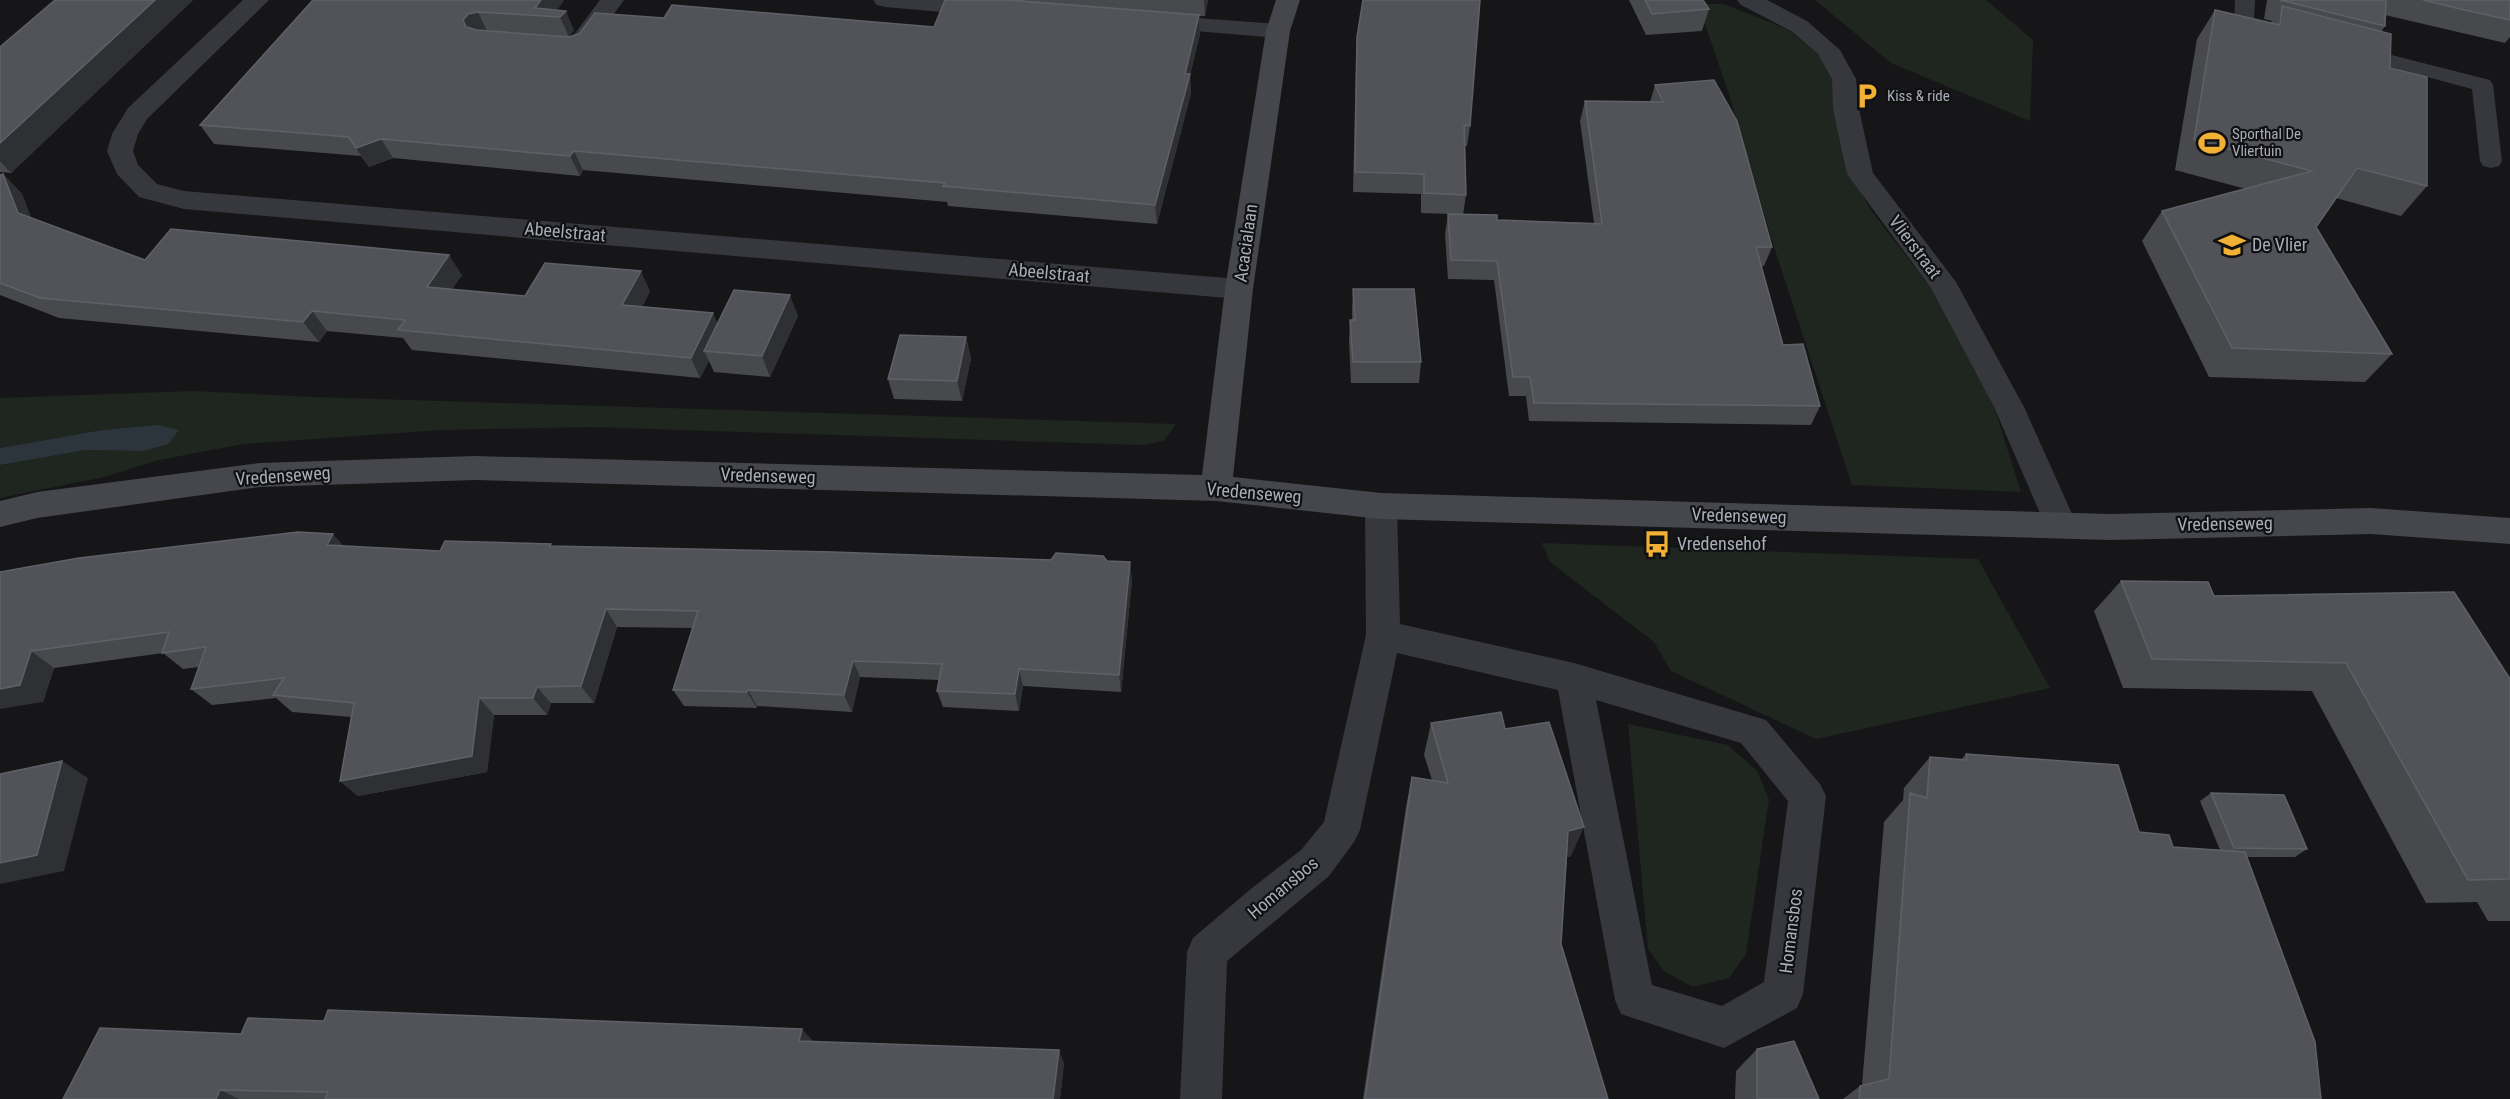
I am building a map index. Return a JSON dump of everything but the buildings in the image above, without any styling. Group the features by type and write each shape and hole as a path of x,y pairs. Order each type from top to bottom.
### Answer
{"main road":[{"name":"Acacialaan","path":"1216,488 1239,289 1278,31 1288,0"},
{"name":"Vredenseweg","path":"0,514 37,505 260,475 475,468 1216,488 1381,506 2061,525 2371,521 2510,531"}],"street":[{"name":"Abeelstraat","path":"258,0 137,114 125,134 120,151 126,168 148,191 184,200 1239,289"},
{"path":"555,45 577,47 612,0"},
{"path":"885,0 1009,10"},
{"name":"Vlierstraat","path":"1749,0 1799,26 1828,50 1844,79 1846,109 1860,174 1942,282 2009,407 2061,525"},
{"path":"1137,20 1278,31"},
{"name":"Homansbos","path":"1201,1099 1207,952 1266,901 1315,863 1341,830 1383,635 1381,506"},
{"name":"Homansbos","path":"1383,635 1574,678 1753,731 1807,796 1783,994 1724,1027 1635,1000 1574,678"}],"lane":[{"path":"2245,0 2244,23 2290,35"},
{"path":"2335,47 2482,85 2491,161"}],"shaded area":[{"path":"1815,0 1986,0 2033,40 2030,121 1891,63"},
{"path":"1698,4 1724,4 1787,29 1820,56 1835,78 1850,173 1870,209 1933,291 1970,356 1995,410 2021,492 1852,485 1774,247 1729,94"},
{"path":"193,391 314,397 1176,424 1164,441 1142,445 591,427 441,430 243,444 159,460 104,477 0,498 0,465 86,450 143,451 158,425 102,430 0,448 0,398"},
{"path":"158,425 179,430 168,444 143,451 86,450 0,465 0,448 102,430"},
{"path":"1542,543 1978,559 2050,688 1816,739 1671,671 1654,642 1550,562"},
{"path":"1628,724 1728,745 1757,771 1769,799 1746,954 1729,978 1693,987 1665,972 1648,949"}],"place":[{"name":"Kiss & ride","path":"1867,96"},
{"name":"Sporthal De Vliertuin","path":"2212,143"},
{"name":"De Vlier","path":"2232,245"},
{"name":"Vredensehof","path":"1657,544"}]}
